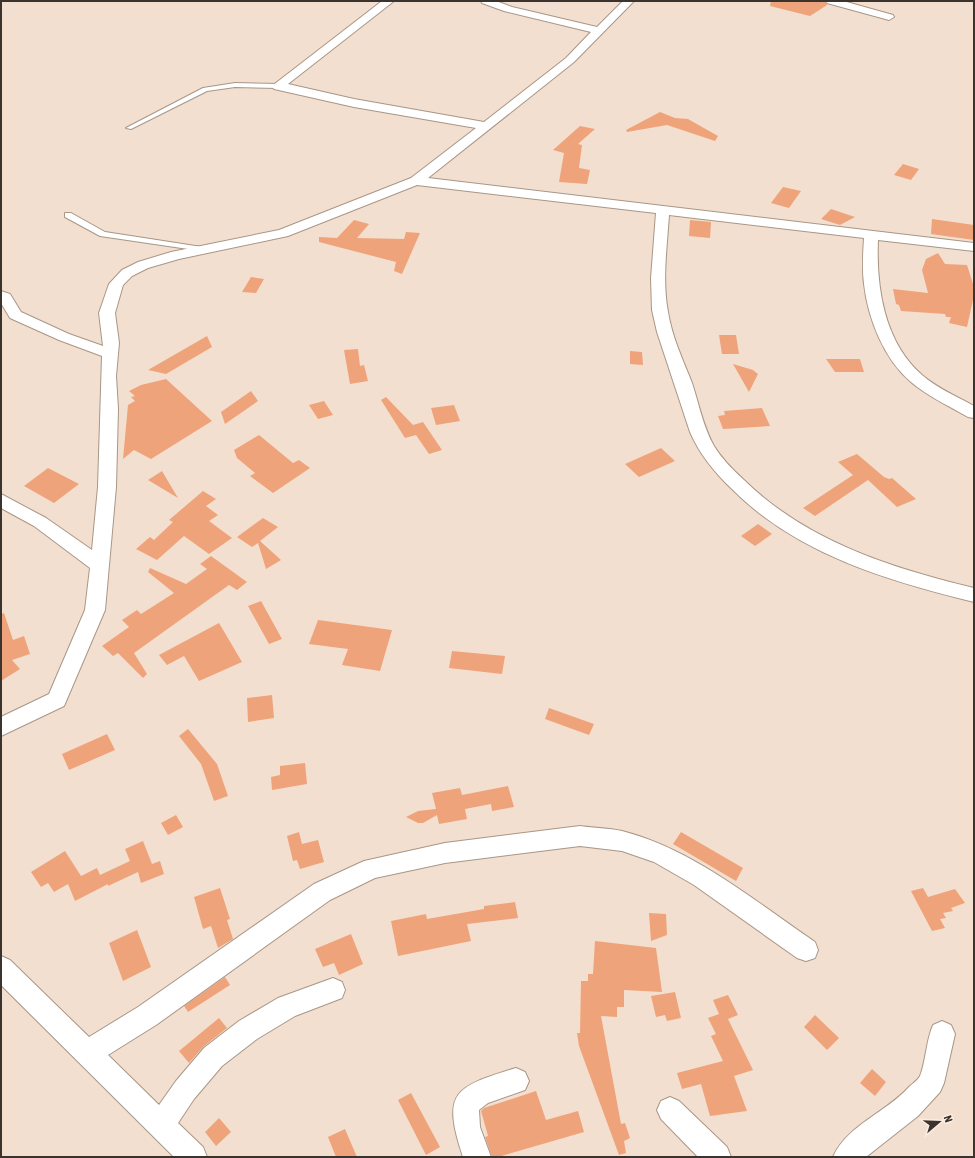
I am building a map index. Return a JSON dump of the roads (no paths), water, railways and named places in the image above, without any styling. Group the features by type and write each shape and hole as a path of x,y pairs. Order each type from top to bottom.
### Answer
{"street":[{"path":"278,86 389,1"},
{"path":"486,1 508,9 599,31"},
{"path":"1,727 57,700 95,610 107,487 111,343 107,313 116,284 127,273 143,265 202,249 283,233 416,181 570,60 629,1"},
{"path":"831,1 889,17"},
{"path":"278,86 361,104 487,126"},
{"path":"416,181 974,248"},
{"path":"662,210 658,272 659,302 674,357 697,428 706,447 716,461 741,489 756,503 810,539 915,580 974,595"},
{"path":"871,235 870,273 875,302 885,332 896,354 902,364 918,379 974,412"},
{"path":"1,294 5,297 15,315 64,337 110,354"},
{"path":"1,500 40,522 99,565"},
{"path":"87,1053 186,989 322,892 372,868 445,853 580,836 622,842 662,855 702,878 806,950"},
{"path":"1,968 193,1157"},
{"path":"161,1125 185,1090 213,1057 248,1030 287,1007 333,990"},
{"path":"847,1157 861,1142 909,1106 930,1083 942,1034"},
{"path":"477,1157 466,1121 466,1107 473,1097 516,1081"},
{"path":"670,1110 717,1157"}],"lane":[{"path":"129,128 205,89 235,85 278,86"},
{"path":"68,215 103,234 202,249"}]}
